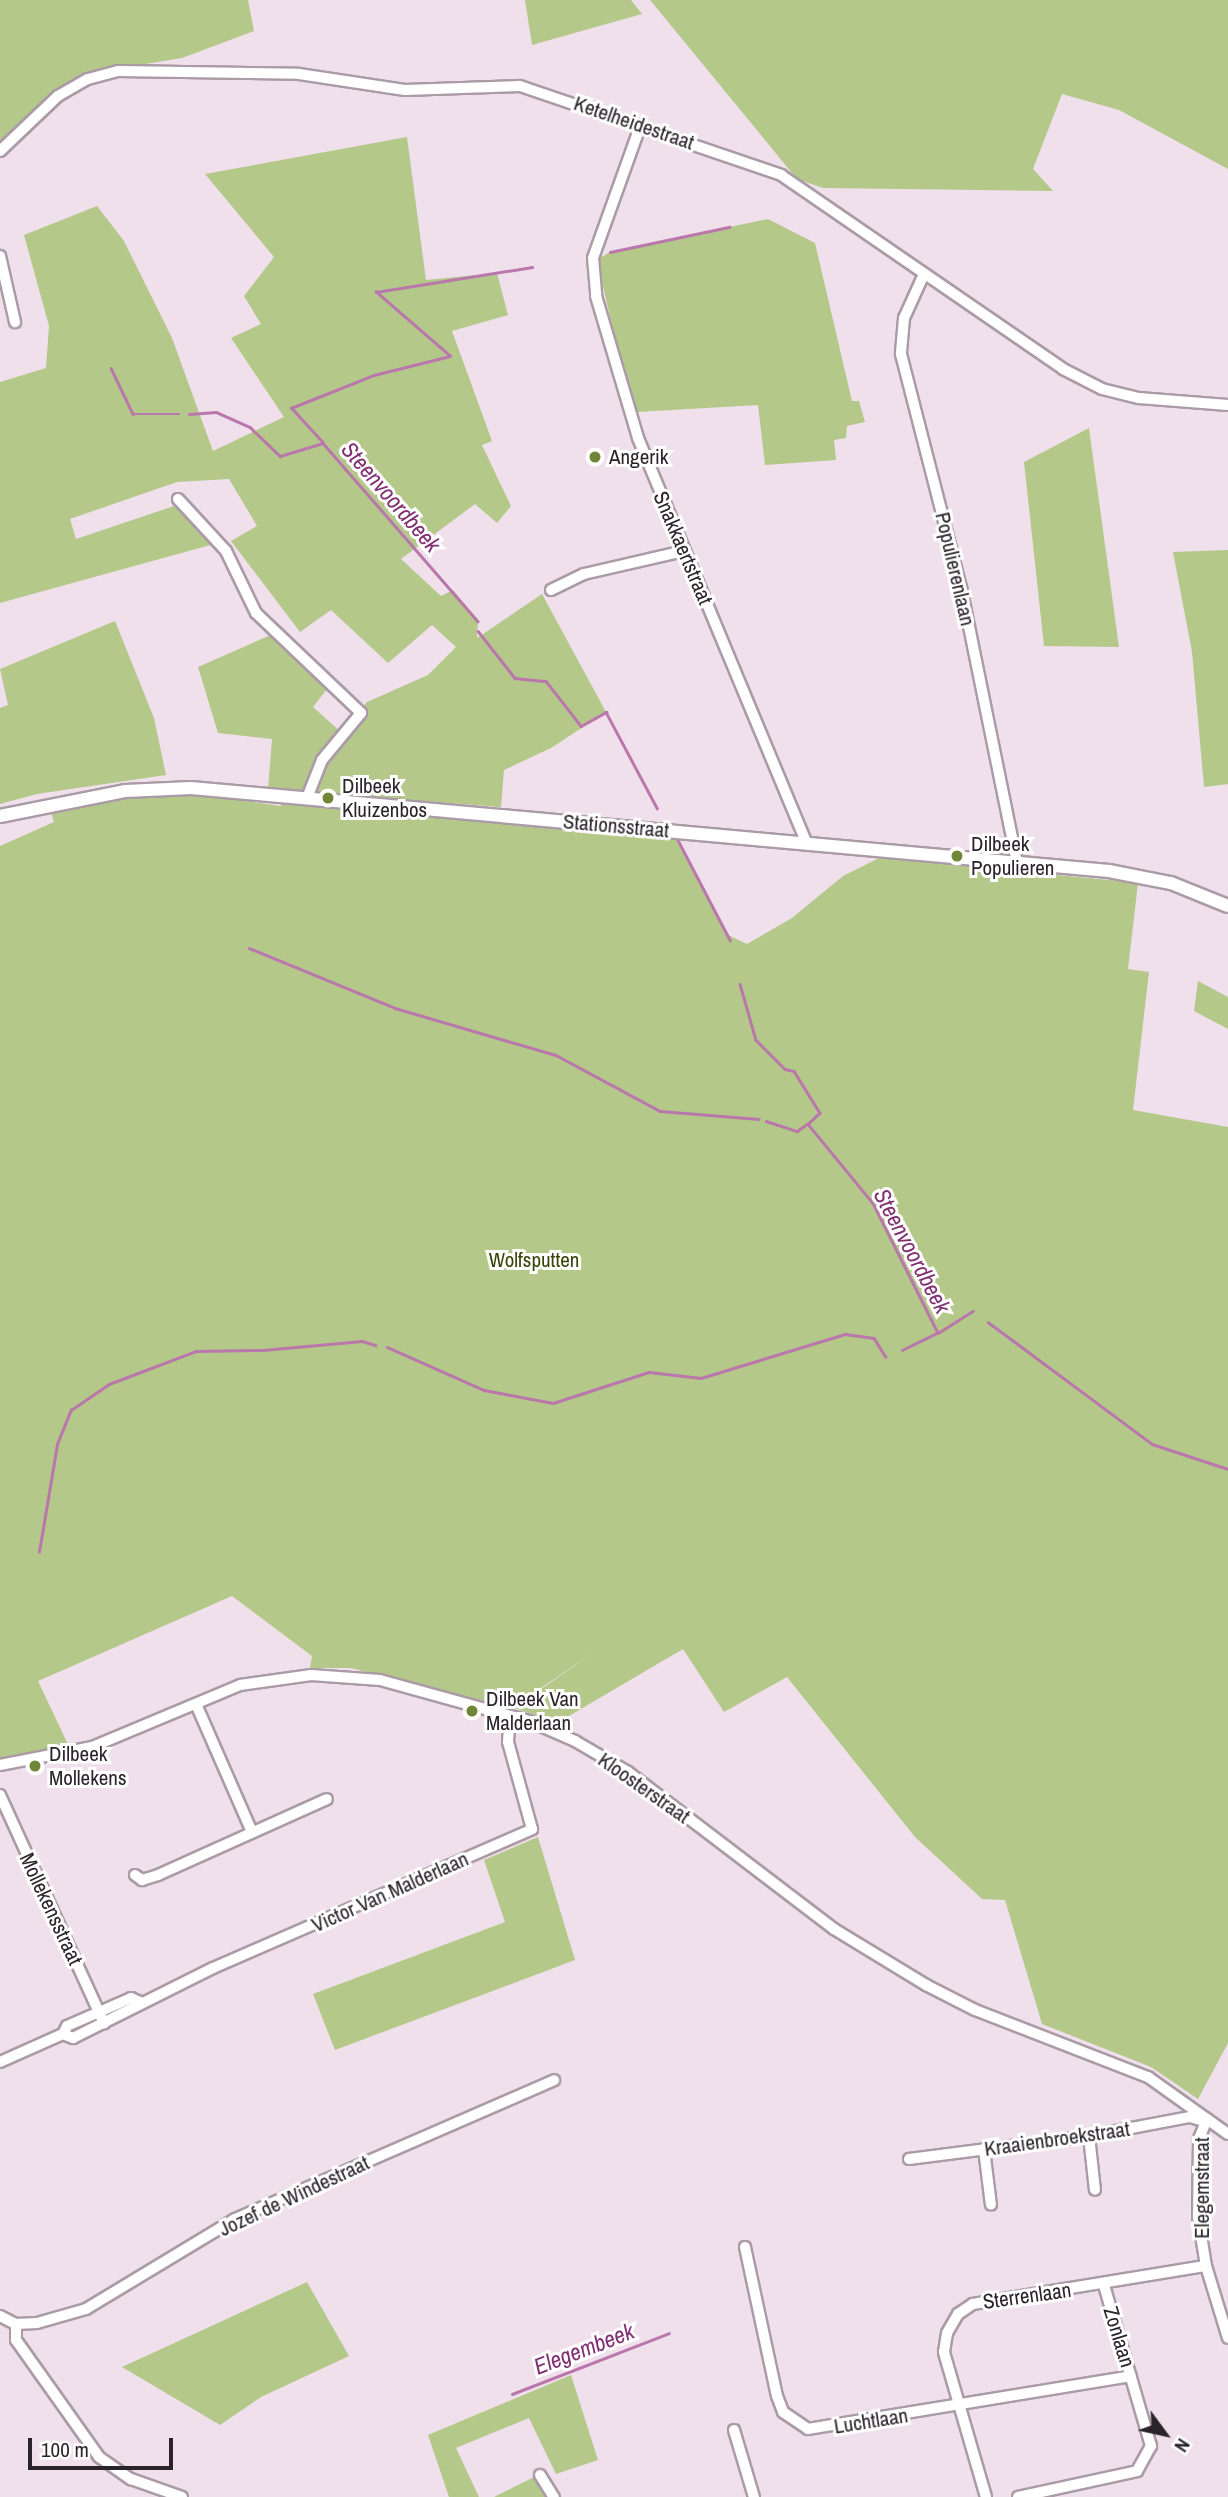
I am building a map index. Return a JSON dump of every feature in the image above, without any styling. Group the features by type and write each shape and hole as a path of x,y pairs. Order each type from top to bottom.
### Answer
{"street":[{"name":"Ketelheidestraat","path":"0,151 58,96 88,79 118,71 299,74 405,90 520,86 641,124 781,174 1063,369 1102,389 1139,398 1228,405"},
{"name":"Snakkaertstraat","path":"641,124 593,258 596,296 638,438 807,844"},
{"path":"0,256 15,322"},
{"name":"Populierenlaan","path":"924,274 904,318 901,354 962,592 1018,866"},
{"path":"178,499 226,551 256,613 361,713 323,760 307,798"},
{"path":"551,590 584,575 684,551"},
{"name":"Stationsstraat","path":"0,816 40,805 155,787 307,798 1150,878 1228,906"},
{"name":"Kloosterstraat","path":"0,1765 72,1753 240,1685 350,1674 510,1716 575,1741 628,1772 834,1929 926,1985 975,2010 1149,2077 1228,2134"},
{"path":"195,1704 252,1832"},
{"name":"Victor Van Malderlaan","path":"0,2062 63,2034 67,2026 102,2018 131,1998 139,2002 532,1829 508,1742 510,1716"},
{"name":"Mollekensstraat","path":"0,1795 102,2018"},
{"path":"135,1875 142,1880 159,1875 327,1799"},
{"name":"Jozef de Windestraat","path":"0,2316 16,2323 58,2319 86,2309 236,2219 554,2080"},
{"name":"Kraaienbroekstraat","path":"909,2159 1089,2136 1190,2117 1206,2120"},
{"name":"Elegemstraat","path":"1206,2120 1198,2217 1206,2266 1228,2338"},
{"path":"1089,2136 1095,2190"},
{"path":"984,2149 991,2205"},
{"name":"Luchtlaan","path":"745,2247 777,2396 783,2412 794,2423 808,2429 960,2407 1131,2376"},
{"name":"Sterrenlaan","path":"986,2497 944,2352 947,2333 958,2314 973,2304 1104,2285 1206,2266"},
{"name":"Zonlaan","path":"1018,2497 1137,2471 1151,2446 1104,2285"},
{"path":"16,2323 16,2340 99,2457 131,2479 182,2497"},
{"path":"734,2430 754,2497"},
{"path":"540,2474 554,2497"}],"green space":[{"path":"0,0 248,0 254,31 182,58 96,72 46,99 0,143"},
{"path":"525,0 631,0 642,14 532,45"},
{"path":"650,0 1228,0 1228,169 1119,110 1062,94 1033,169 1053,191 823,188 797,179"},
{"path":"407,137 426,280 497,273 508,315 452,331 492,441 482,445 511,506 497,523 475,504 401,559 441,596 453,590 478,620 477,638 542,594 606,712 551,748 504,770 501,807 268,789 272,739 218,733 198,667 273,634 304,660 327,689 313,707 343,734 367,702 428,675 456,647 432,625 388,663 331,610 300,632 231,541 257,526 229,479 177,482 70,519 76,539 177,505 214,544 0,603 0,382 46,368 49,326 24,235 97,206 124,241 172,338 213,451 284,417 231,338 261,324 244,296 274,257 205,174"},
{"path":"768,219 815,243 852,401 859,401 865,422 847,426 846,438 834,440 836,460 765,465 758,405 637,412 620,360 597,260 610,252"},
{"path":"1089,428 1119,647 1044,646 1024,462"},
{"path":"1228,550 1228,784 1204,787 1192,652 1173,552"},
{"path":"115,621 154,718 166,775 37,794 0,804 0,708 8,705 0,669"},
{"name":"Wolfsputten","path":"172,791 281,806 282,802 676,839 728,935 747,944 792,918 843,876 881,857 1138,883 1128,969 1149,972 1133,1110 1228,1127 1228,2043 1198,2099 1151,2067 1042,2024 1005,1900 982,1899 915,1837 787,1677 724,1712 683,1649 557,1723 514,1708 594,1652 510,1709 351,1668 310,1668 312,1656 232,1596 38,1681 72,1753 0,1764 0,846 54,822 50,809"},
{"path":"1198,981 1228,997 1228,1029 1194,1011"},
{"path":"538,1837 575,1960 335,2050 313,1994 505,1922 484,1860"},
{"path":"307,2282 349,2356 261,2397 220,2425 122,2367"},
{"path":"571,2375 598,2460 556,2474 529,2418 456,2448 479,2497 449,2497 428,2435"},
{"path":"536,2476 549,2497 494,2497"}],"waterway":[{"path":"610,252 729,227"},
{"path":"323,443 291,408 374,375 450,356 376,292 532,267"},
{"name":"Steenvoordbeek","path":"111,368 133,414 179,414"},
{"name":"Steenvoordbeek","path":"189,414 216,412 250,427 280,456 323,443 478,621"},
{"name":"Steenvoordbeek","path":"478,631 515,678 546,681 581,726 606,712 657,808"},
{"name":"Steenvoordbeek","path":"678,840 730,940"},
{"path":"249,948 395,1008 556,1055 660,1111 759,1119"},
{"name":"Steenvoordbeek","path":"740,984 756,1040 785,1069 794,1071 820,1113 808,1124 873,1203 938,1333 973,1311"},
{"path":"766,1121 797,1131 807,1124"},
{"name":"Steenvoordbeek","path":"988,1322 1152,1444 1228,1469"},
{"path":"902,1350 937,1333"},
{"path":"387,1347 484,1390 553,1403 649,1372 701,1378 845,1334 874,1338 886,1357"},
{"path":"39,1552 57,1444 71,1410 109,1384 196,1351 263,1350 362,1341 375,1345"},
{"name":"Elegembeek","path":"512,2394 669,2333"}],"place":[{"name":"Angerik","path":"595,457"},
{"name":"Dilbeek Kluizenbos","path":"328,798"},
{"name":"Dilbeek Populieren","path":"957,856"},
{"name":"Dilbeek Van Malderlaan","path":"472,1711"},
{"name":"Dilbeek Mollekens","path":"35,1766"}]}
